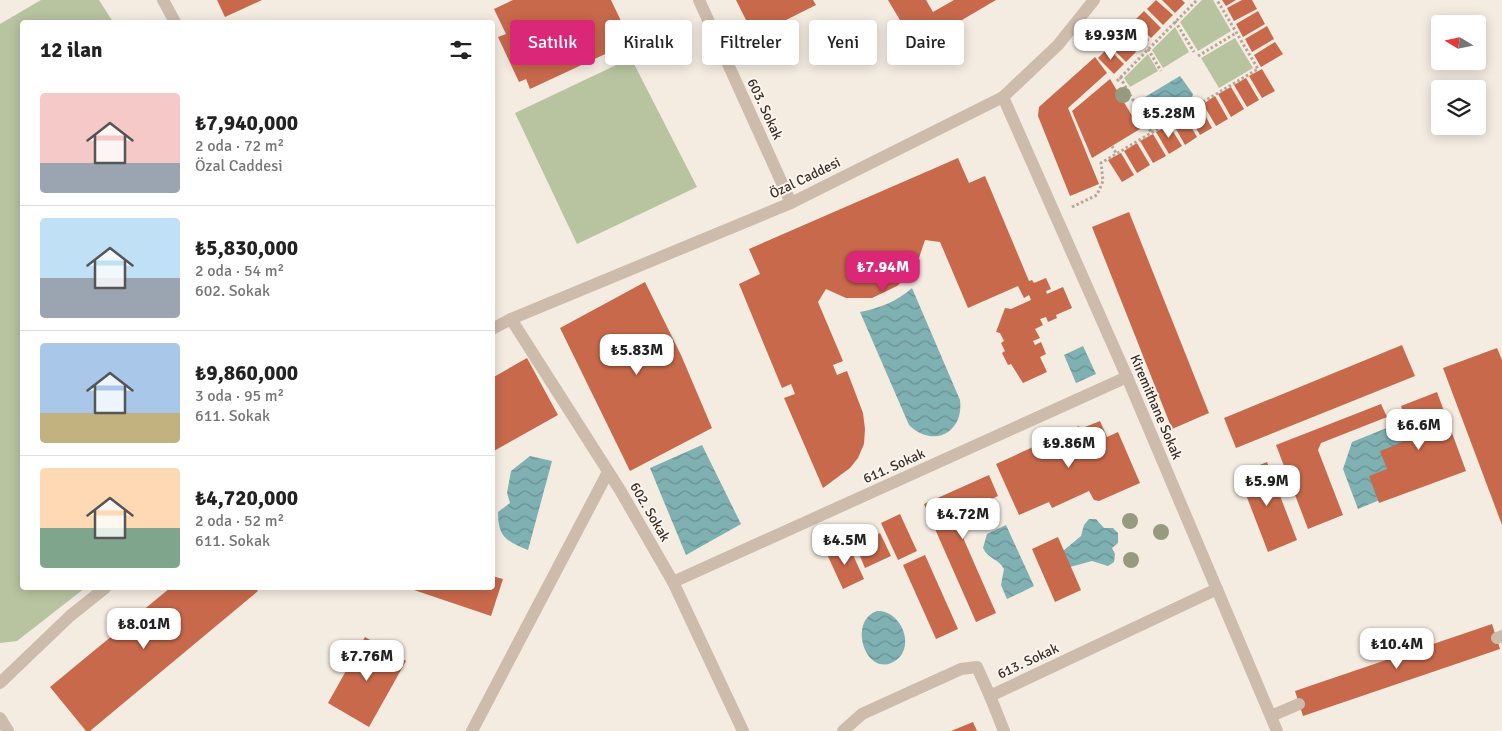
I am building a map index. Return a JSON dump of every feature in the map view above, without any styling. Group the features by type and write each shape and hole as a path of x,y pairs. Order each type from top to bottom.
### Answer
{"street":[{"path":"163,0 174,20"},
{"name":"603. Sokak","path":"698,0 791,203"},
{"name":"Özal Caddesi","path":"495,327 511,319 791,203 1003,97 1058,45 1094,0"},
{"name":"Kiremithane Sokak","path":"1003,97 1127,377 1277,731"},
{"name":"602. Sokak","path":"511,319 608,472 673,582 743,731"},
{"name":"611. Sokak","path":"673,582 1127,377"},
{"path":"472,731 608,472"},
{"name":"613. Sokak","path":"843,731 862,714 961,669 977,667 990,696 1217,589"},
{"path":"0,683 70,616 103,590"},
{"path":"990,696 1004,731"},
{"path":"1270,716 1299,704"},
{"path":"0,718 8,731"}],"path":[{"path":"1117,81 1197,0"},
{"path":"1055,214 1097,195 1103,181 1101,162 1258,69 1217,0"},
{"path":"1175,21 1194,52"},
{"path":"1198,56 1236,32"},
{"path":"1148,49 1161,71"},
{"path":"1120,77 1152,132"},
{"path":"1216,87 1218,92"},
{"path":"1182,107 1185,112"},
{"path":"1112,146 1116,153"}],"green space":[{"path":"41,0 99,0 112,20 20,20 20,590 82,590 17,641 0,643 0,24"},
{"path":"1202,0 1213,0 1231,31 1198,51 1180,22"},
{"path":"1175,27 1189,52 1163,68 1152,50"},
{"path":"1235,38 1253,68 1219,88 1201,58"},
{"path":"1148,54 1158,71 1130,87 1124,78"},
{"path":"616,65 635,65 697,187 577,244 515,113"}],"water":[{"path":"1180,76 1193,94 1192,97 1153,120 1150,119 1140,100"},
{"path":"912,288 960,400 960,412 952,429 945,434 936,436 927,436 909,425 860,312 888,304"},
{"path":"1083,346 1096,374 1076,383 1064,355"},
{"path":"1399,423 1407,444 1390,470 1382,499 1358,509 1343,469 1352,442"},
{"path":"702,445 741,524 686,555 650,468"},
{"path":"530,456 552,461 528,550 514,544 505,537 498,520 498,512 510,503 507,493 511,471"},
{"path":"1089,519 1096,519 1104,528 1113,528 1118,533 1118,543 1112,548 1115,554 1114,562 1108,566 1092,561 1070,567 1063,551 1081,536 1084,525"},
{"path":"1006,525 1034,586 1007,599 1001,585 1004,569 983,548 987,534"},
{"path":"877,611 886,612 894,617 904,633 904,650 899,658 891,663 882,664 874,661 867,654 863,645 863,625 868,617"}],"building":[{"path":"217,0 262,0 225,17"},
{"path":"513,0 611,0 621,20 605,20 605,54 595,59 595,20 510,20 510,63 498,37 506,34 494,9"},
{"path":"736,0 813,0 816,5 786,20 746,20"},
{"path":"888,0 926,0 933,12 954,0 996,0 962,20 900,20"},
{"path":"1156,0 1173,15 1163,25 1147,9"},
{"path":"1162,0 1182,0 1185,3 1175,13"},
{"path":"1222,0 1236,0 1226,6"},
{"path":"1242,0 1252,0 1257,9 1234,21 1227,8"},
{"path":"1144,11 1161,28 1151,38 1134,21"},
{"path":"1258,11 1265,24 1243,37 1236,24"},
{"path":"1132,24 1149,40 1138,50 1122,34"},
{"path":"1267,26 1274,39 1252,52 1245,39"},
{"path":"1120,36 1136,52 1126,62 1110,46"},
{"path":"1275,42 1283,54 1261,67 1254,55"},
{"path":"1108,48 1124,64 1114,74 1098,58"},
{"path":"1095,57 1107,73 1068,108 1099,184 1070,196 1038,116 1039,107"},
{"path":"511,65 582,65 530,89 526,79 519,82"},
{"path":"1262,69 1275,91 1262,98 1249,76"},
{"path":"1246,78 1259,100 1247,107 1234,85"},
{"path":"1110,79 1140,129 1092,158 1072,111"},
{"path":"1231,87 1244,109 1231,117 1218,94"},
{"path":"1215,96 1228,119 1216,126 1203,104"},
{"path":"1200,106 1212,128 1200,135 1187,113"},
{"path":"1184,115 1197,137 1185,145 1172,122"},
{"path":"1169,125 1182,146 1169,154 1156,132"},
{"path":"1153,134 1166,156 1153,163 1140,141"},
{"path":"1137,143 1150,165 1137,173 1124,151"},
{"path":"1121,153 1134,175 1122,182 1108,160"},
{"path":"958,158 969,183 985,176 1029,281 1032,280 1034,283 1046,278 1051,289 1046,291 1047,294 1063,287 1072,308 1056,315 1057,318 1048,322 1046,317 1040,319 1043,325 1035,329 1040,338 1033,341 1035,345 1041,342 1046,354 1040,357 1047,372 1023,383 1011,364 1008,365 1002,353 1005,351 1001,343 1004,341 1000,333 996,332 1005,308 1011,309 1031,300 1029,295 1024,298 1018,286 968,308 940,242 925,240 915,270 897,286 872,298 846,298 826,289 818,302 843,361 833,365 837,375 847,371 863,413 865,429 864,444 858,458 850,468 823,488 784,398 795,394 791,384 782,388 739,284 760,274 749,249"},
{"path":"1129,212 1209,413 1172,429 1092,227"},
{"path":"645,282 681,355 712,428 630,471 560,328"},
{"path":"1402,345 1415,376 1236,448 1224,418"},
{"path":"1497,348 1502,360 1502,525 1443,368"},
{"path":"527,358 558,415 495,450 495,376"},
{"path":"1437,392 1466,471 1379,503 1369,476 1387,469 1380,451 1403,442 1395,420 1404,416 1401,406"},
{"path":"1381,404 1387,417 1321,443 1318,450 1343,515 1308,529 1276,445"},
{"path":"1100,421 1107,437 1118,432 1140,483 1099,501 1094,500 1089,491 1052,508 1049,502 1019,515 996,464 1079,426 1080,429"},
{"path":"1267,462 1297,540 1268,552 1238,474"},
{"path":"989,475 998,496 954,517 996,613 976,622 924,504"},
{"path":"900,514 917,551 898,560 881,523"},
{"path":"880,533 891,556 865,568 855,544"},
{"path":"1058,537 1081,590 1055,602 1032,549"},
{"path":"847,542 864,579 843,589 826,552"},
{"path":"925,555 958,629 936,639 903,565"},
{"path":"495,577 503,579 491,616 414,590 495,590"},
{"path":"168,590 258,591 90,731 86,731 50,687"},
{"path":"1492,624 1500,649 1303,716 1295,691"},
{"path":"365,637 406,661 369,727 328,703"},
{"path":"973,722 977,731 951,731"}]}
